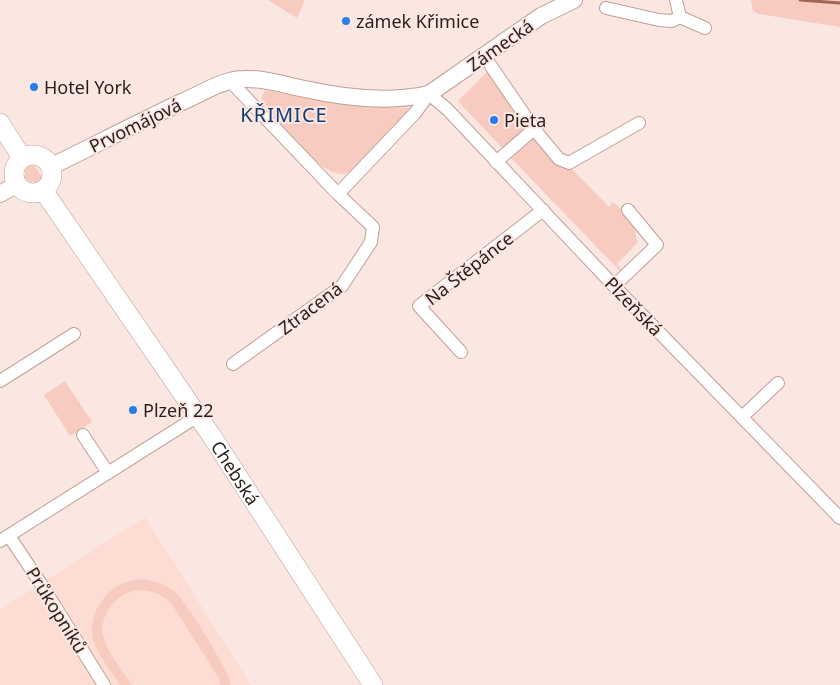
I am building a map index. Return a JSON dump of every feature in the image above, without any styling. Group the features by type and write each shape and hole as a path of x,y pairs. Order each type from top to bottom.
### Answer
{"main road":[{"path":"0,123 22,158"},
{"path":"32,155 38,156 43,158 50,166 51,179 43,190 32,193 26,192 16,185 13,173 17,162 22,158 32,155"},
{"name":"Chebská","path":"43,190 198,416 373,685"}],"street":[{"name":"Zámecká","path":"430,94 541,16 574,0"},
{"path":"676,0 680,16"},
{"path":"606,8 659,20 672,21 680,16"},
{"path":"680,16 705,28"},
{"path":"491,66 534,129 559,159 569,163 639,123"},
{"path":"226,82 239,79 258,79 327,93 374,99 430,94"},
{"path":"226,82 338,194 415,113 430,94"},
{"name":"Prvomájová","path":"50,166 226,82"},
{"name":"Plzeňská","path":"430,94 840,518"},
{"path":"496,162 534,129"},
{"path":"0,194 16,185"},
{"name":"Ztracená","path":"233,364 342,286 371,242 373,226 338,194"},
{"name":"Na Štěpánce","path":"461,352 419,306 543,210"},
{"path":"614,286 657,245 628,210"},
{"path":"0,381 74,334"},
{"path":"742,417 778,383"},
{"name":"Průkopníků","path":"104,685 41,584 4,539 198,416"},
{"path":"83,435 108,473"}],"shaded area":[{"path":"268,0 305,0 297,18"},
{"path":"751,0 840,0 840,27 759,14 753,11"},
{"path":"490,69 527,128 504,150 458,101"},
{"path":"265,90 338,104 411,108 354,169 344,174 333,172 309,156 287,132 261,98"},
{"path":"533,138 539,140 571,168 609,207 613,202 635,221 638,242 617,264 622,270 620,271 510,157"},
{"path":"34,165 42,177 37,182 31,182 25,178 25,172 27,167"},
{"path":"65,381 92,422 70,436 44,395"},
{"path":"145,517 251,685 0,685 0,610"},
{"path":"143,579 164,585 181,598 215,651 231,685 221,685 219,678 171,603 155,593 138,590 122,595 115,601 104,618 102,632 105,642 115,661 132,685 120,685 95,645 92,628 93,619 100,603 113,590 125,583"}],"waterway":[{"path":"800,0 840,3"}],"place":[{"name":"zámek Křimice","path":"346,21"},
{"name":"Hotel York","path":"34,87"},
{"name":"Pieta","path":"494,120"},
{"name":"Plzeň 22","path":"133,410"}],"district":[{"name":"KŘIMICE","path":"284,114"}]}
